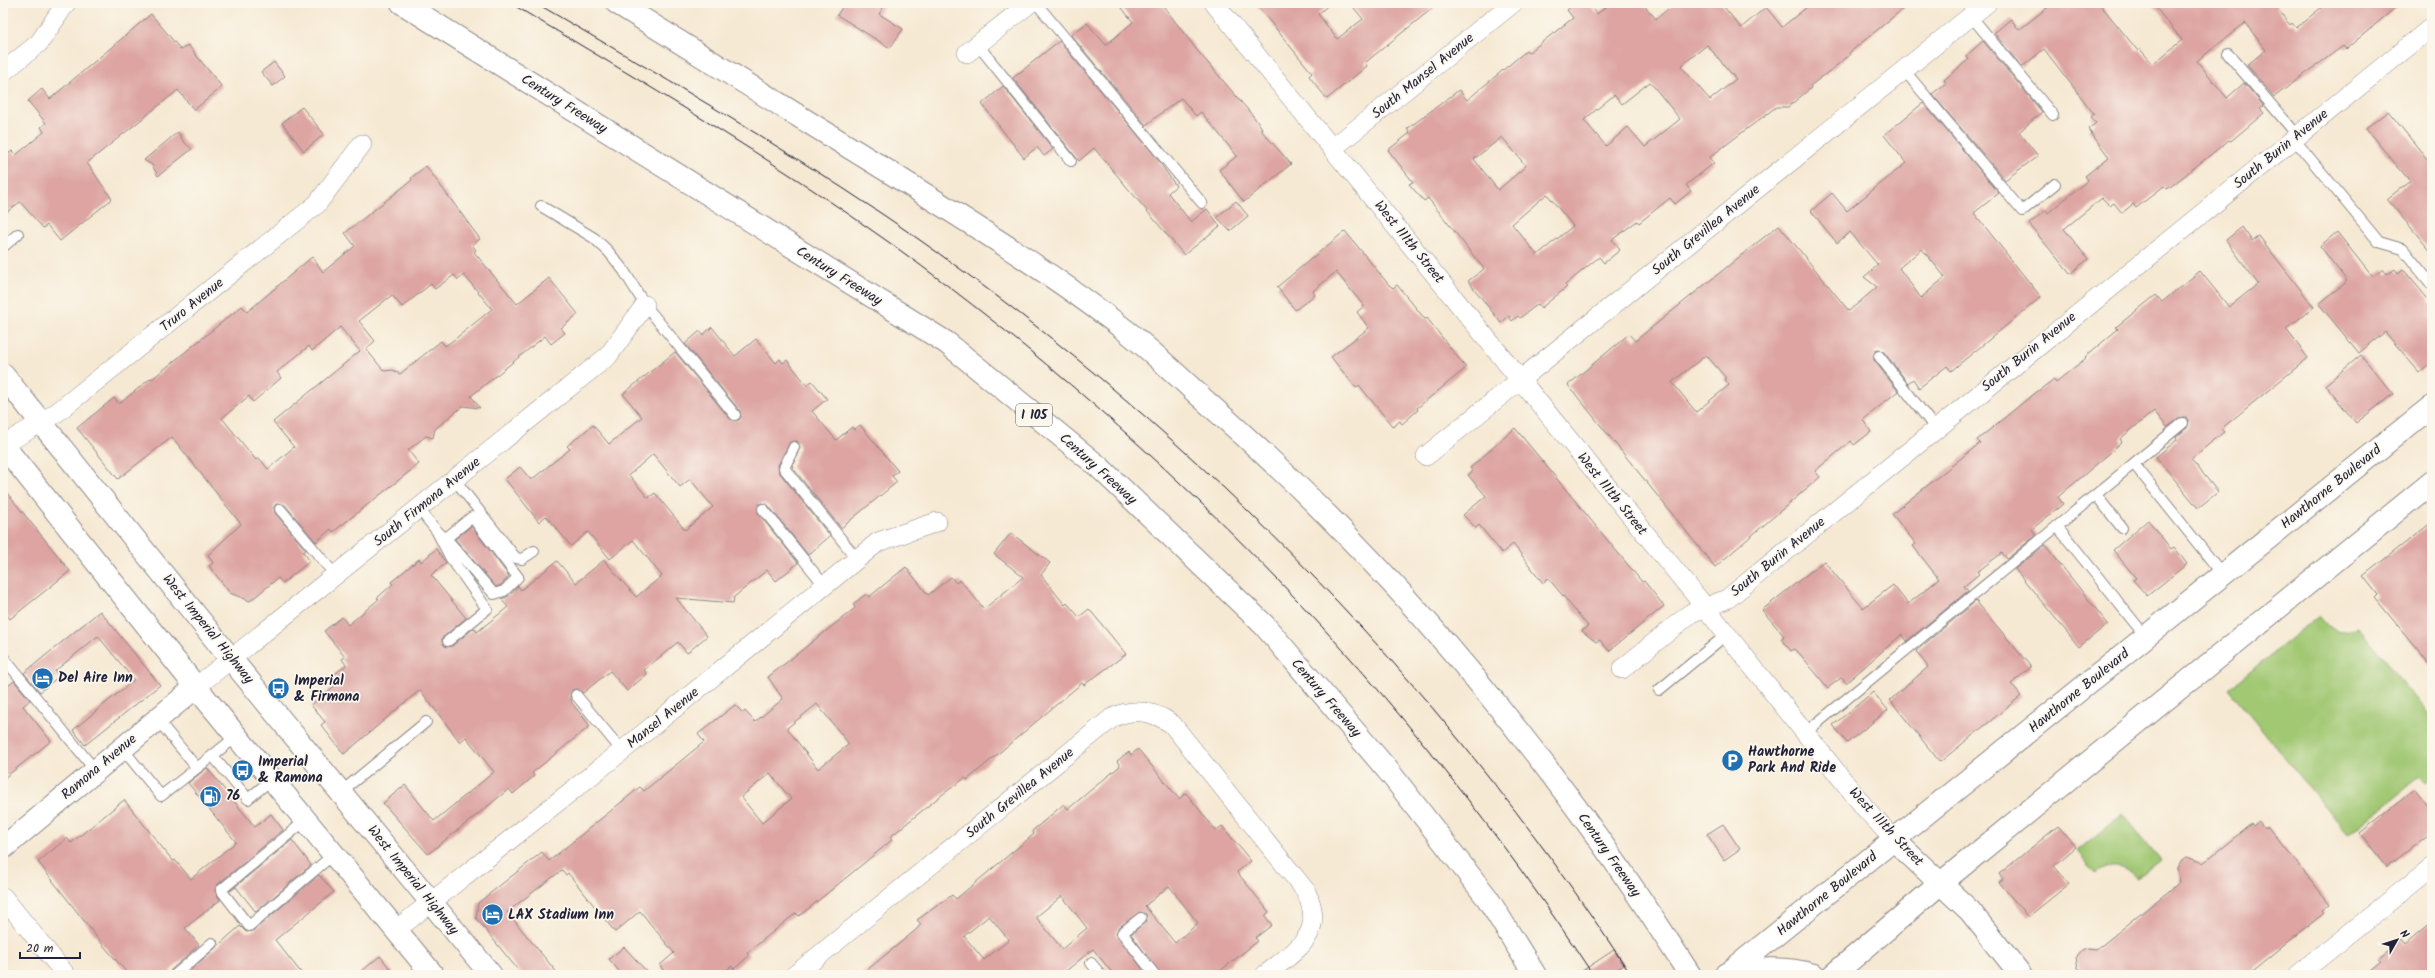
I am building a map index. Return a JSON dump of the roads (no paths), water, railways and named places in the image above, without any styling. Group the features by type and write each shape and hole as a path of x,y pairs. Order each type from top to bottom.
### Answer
{"main road":[{"name":"Century Freeway","path":"402,3 947,343 1098,467 1269,631 1390,773 1488,899 1535,975"},
{"name":"Century Freeway","path":"617,3 1008,247 1125,330 1250,439 1356,544 1475,676 1574,805 1657,922 1690,975"},
{"name":"West Imperial Highway","path":"3,375 231,659 491,975"},
{"name":"Hawthorne Boulevard","path":"1758,960 1894,840 2432,406"},
{"path":"3,445 196,687 433,975"},
{"path":"1832,975 1941,883 2432,482"},
{"name":"Ramona Avenue","path":"3,848 196,687"},
{"name":"West 111th Street","path":"1894,840 1970,912 2021,975"},
{"path":"1726,975 1758,960 1814,975"}],"street":[{"path":"3,72 39,43 66,3"},
{"path":"973,49 1030,3"},
{"name":"West 111th Street","path":"1214,3 1334,148 1705,607 1865,808 1894,840"},
{"name":"South Mansel Avenue","path":"1334,148 1514,3"},
{"name":"South Grevillea Avenue","path":"1426,456 1987,3"},
{"name":"South Burin Avenue","path":"1622,669 1691,613 1726,599 2432,27"},
{"name":"Truro Avenue","path":"3,445 43,423 317,204 362,144"},
{"name":"South Firmona Avenue","path":"196,687 608,356 645,305"},
{"name":"Mansel Avenue","path":"396,930 622,751 878,542 937,522"},
{"name":"South Grevillea Avenue","path":"795,975 1112,718 1125,712 1143,711 1154,714 1172,724 1305,890 1313,904 1314,921 1309,935 1298,948 1265,975"},
{"path":"2298,975 2432,867"},
{"path":"3,897 66,975"}],"lane":[{"path":"1036,3 1202,203"},
{"path":"1971,16 2053,115"},
{"path":"973,49 1071,161"},
{"path":"2228,54 2379,242 2403,249 2432,285"},
{"path":"1904,70 2022,212 2055,184"},
{"path":"542,206 594,238 608,251 624,271 645,305 735,414"},
{"path":"3,247 18,234"},
{"path":"1879,356 1936,428"},
{"path":"1805,733 2183,424"},
{"path":"794,447 784,468 857,559"},
{"path":"2134,464 2223,575"},
{"path":"455,480 516,558 522,559 534,551"},
{"path":"2096,495 2122,528"},
{"path":"280,509 336,576"},
{"path":"419,509 494,594 504,590 518,577 472,517 445,538"},
{"path":"763,509 824,586"},
{"path":"2057,526 2146,636"},
{"path":"436,530 450,557 487,609 448,641"},
{"path":"1659,690 1726,635"},
{"path":"3,657 95,770"},
{"path":"576,695 622,751"},
{"path":"157,719 197,768"},
{"path":"341,792 426,722"},
{"path":"122,748 161,796 237,736"},
{"path":"213,756 248,799 272,779"},
{"path":"306,820 220,890 249,926 334,854"},
{"path":"1141,918 1122,933 1155,975"},
{"path":"175,975 212,943"},
{"path":"1091,963 1101,975"}],"tram line":[{"path":"510,3 706,121 850,215 897,248 997,325 1095,405 1188,491 1278,580 1364,673 1445,770 1521,871 1593,975"},
{"path":"536,3 756,133 885,216 994,294 1099,377 1200,465 1296,558 1387,656 1474,758 1555,865 1631,975"}],"place":[{"name":"Del Aire Inn","path":"42,678"},
{"name":"Imperial & Firmona","path":"278,689"},
{"name":"Hawthorne Park And Ride","path":"1733,760"},
{"name":"Imperial & Ramona","path":"243,770"},
{"name":"76","path":"210,796"},
{"name":"LAX Stadium Inn","path":"493,915"}]}
